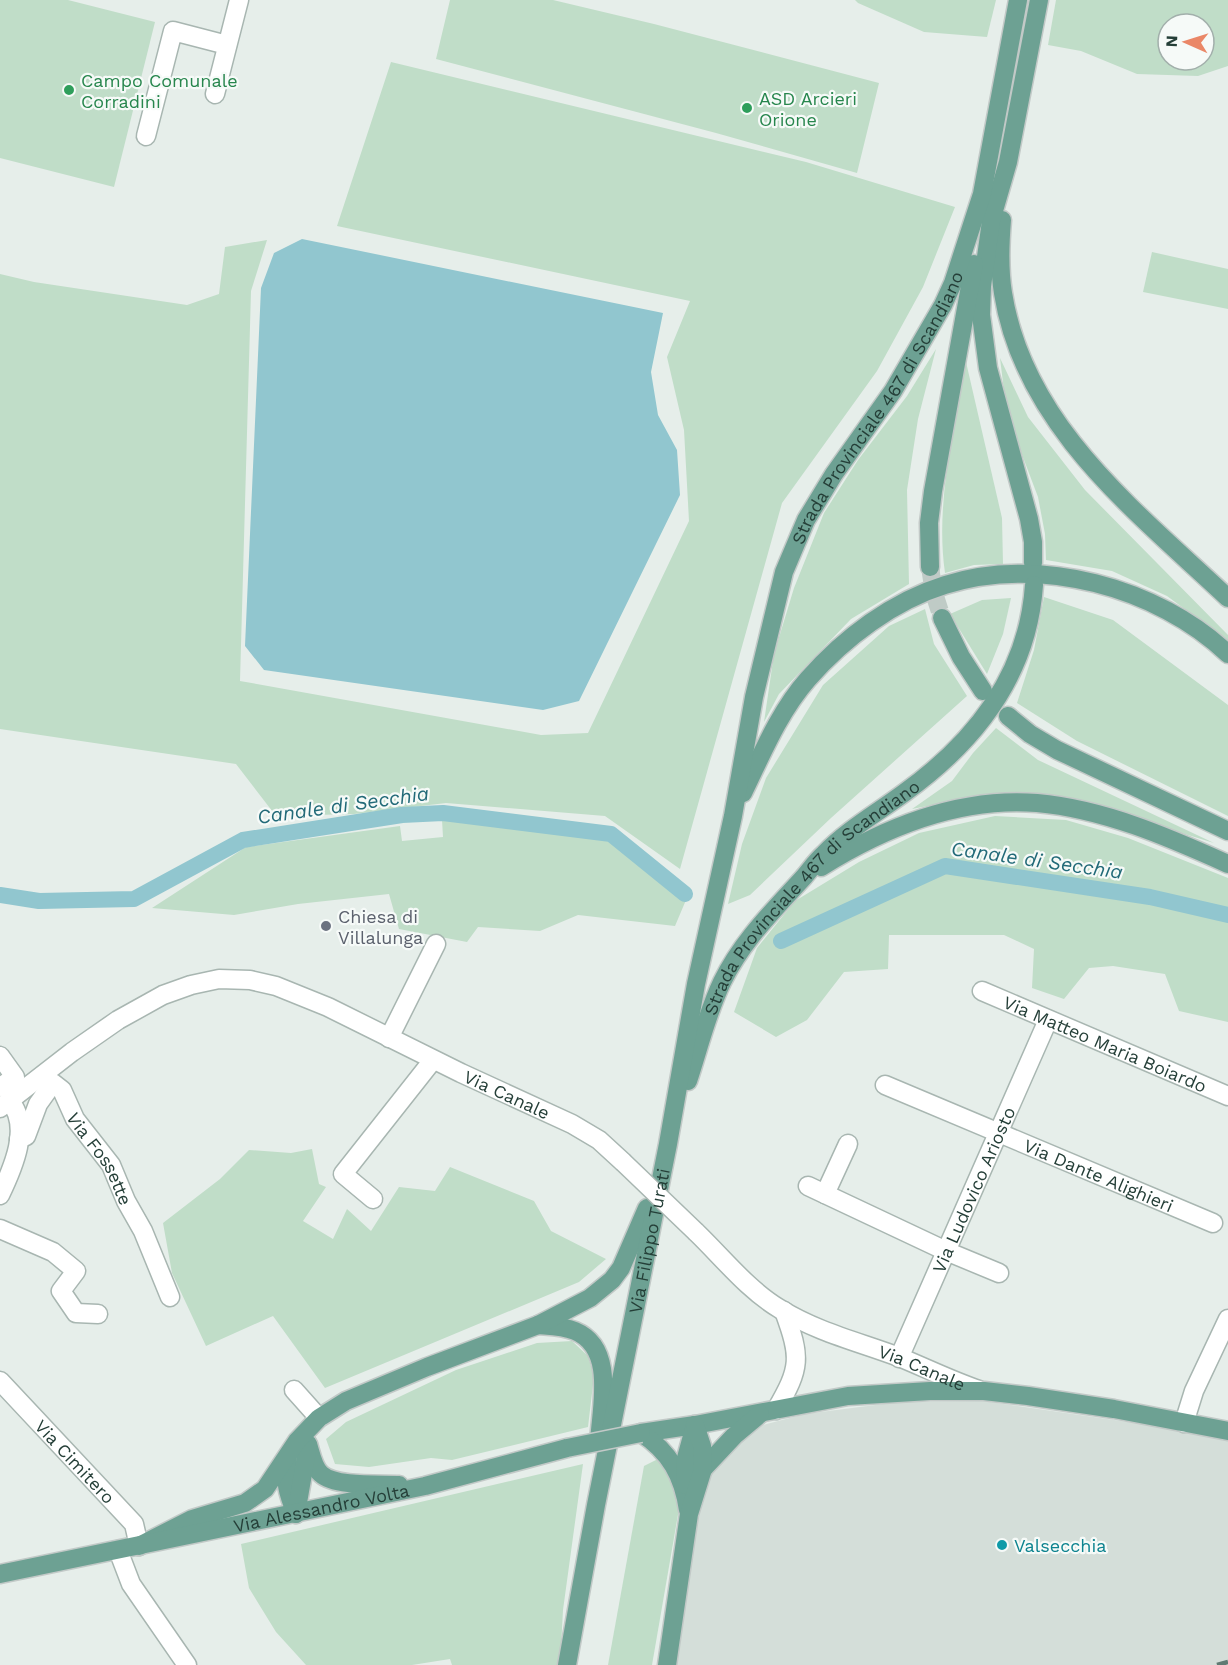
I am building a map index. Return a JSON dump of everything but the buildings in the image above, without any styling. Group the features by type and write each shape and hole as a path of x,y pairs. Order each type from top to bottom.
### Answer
{"main road":[{"name":"Strada Provinciale 467 di Scandiano","path":"732,816 754,697 784,572 806,520 834,474 892,391 943,304 961,259 982,194 1018,0"},
{"name":"Strada Provinciale 467 di Scandiano","path":"1034,563 1029,519 987,368 981,315 982,286 992,221 1008,162 1039,0"},
{"path":"1008,162 1002,214 1000,263 1009,321 1026,370 1055,421 1087,462 1228,598"},
{"path":"930,567 929,523 933,491 976,249 982,194"},
{"path":"732,816 775,725 807,680 837,650 874,621 913,598 945,585 980,577 1052,574 1114,588 1172,612 1228,654"},
{"name":"Strada Provinciale 467 di Scandiano","path":"668,1142 708,1018 722,982 741,949 824,853 945,760 984,718 1006,686 1017,662 1033,609 1034,585"},
{"path":"942,618 961,657 983,691"},
{"path":"1008,716 1030,734 1057,750 1228,831"},
{"path":"802,879 868,839 903,826 938,814 974,806 1014,803 1053,805 1092,813 1142,829 1228,864"},
{"name":"Via Filippo Turati","path":"567,1665 668,1142 696,984 732,816"},
{"path":"139,1546 192,1519 244,1503 265,1489 297,1441 319,1418 339,1405 365,1392 538,1325 590,1298 612,1280 621,1268 654,1191 668,1142"},
{"path":"538,1325 574,1331 584,1336 597,1351 603,1378 598,1453 600,1486"},
{"name":"Via Canale","path":"641,1433 848,1396 930,1391 984,1392 1070,1401 1228,1431"},
{"path":"703,1469 734,1436 769,1411"},
{"path":"296,1514 308,1444 319,1418"},
{"path":"667,1665 689,1514 703,1469 702,1446 695,1425"},
{"path":"684,1487 688,1450 695,1425"},
{"path":"641,1433 656,1443 676,1469 684,1487 689,1514"},
{"name":"Via Alessandro Volta","path":"0,1574 425,1486 567,1448 641,1433"},
{"path":"308,1444 320,1473 331,1480 425,1486"},
{"path":"289,1456 285,1476 286,1491 296,1514"}],"street":[{"path":"215,94 239,0"},
{"path":"146,136 173,31 227,45"},
{"path":"389,1038 436,944"},
{"name":"Via Canale","path":"9,1092 118,1020 163,995 191,985 219,979 250,980 276,986 328,1007 433,1060 572,1124 599,1140 742,1278 784,1311 825,1331 984,1392"},
{"name":"Via Matteo Maria Boiardo","path":"982,991 1228,1096"},
{"name":"Via Ludovico Ariosto","path":"899,1358 1048,1020"},
{"path":"0,1056 9,1092 18,1110 19,1140 0,1195"},
{"path":"373,1199 343,1174 433,1060"},
{"name":"Via Fossette","path":"19,1140 26,1136 38,1104 53,1083 62,1090 75,1119 111,1165 126,1201 144,1231 170,1297"},
{"name":"Via Dante Alighieri","path":"885,1085 1213,1222"},
{"path":"848,1144 817,1190 946,1251 999,1273"},
{"path":"0,1229 53,1252 76,1270 61,1291 76,1313 98,1314"},
{"path":"769,1411 789,1387 794,1374 797,1349 784,1311"},
{"path":"1184,1423 1194,1390 1228,1319"},
{"path":"797,1349 817,1334 825,1331"},
{"name":"Via Cimitero","path":"0,1381 134,1524 139,1546"},
{"path":"294,1390 319,1418"},
{"path":"118,1550 131,1584 187,1665"}],"shaded area":[{"path":"983,1401 1183,1430 1228,1440 1228,1665 675,1665 696,1515 710,1471 734,1445 759,1426 805,1414 899,1402"}],"green space":[{"name":"Campo Comunale Corradini","path":"0,0 68,0 155,22 114,187 0,158"},
{"name":"ASD Arcieri Orione","path":"450,0 553,0 879,83 857,173 436,59"},
{"path":"855,0 996,0 987,37 924,32"},
{"path":"1056,0 1228,0 1228,66 1216,70 1216,12 1156,12 1156,72 1210,72 1198,76 1137,74 1081,51 1048,45"},
{"path":"391,62 806,162 955,207 923,287 877,371 782,503 680,869 605,816 446,803 354,814 276,816 236,764 0,729 0,274 34,282 187,305 219,294 225,247 267,240 251,291 240,681 541,735 588,733 689,521 684,430 667,357 690,301 337,226"},
{"path":"1152,252 1228,269 1228,309 1143,292"},
{"path":"936,349 918,419 907,490 909,584 851,619 779,694 764,722 774,654 794,588 824,513 858,460 907,396"},
{"path":"1000,358 1028,417 1085,490 1228,635 1228,641 1167,596 1112,571 1046,560 1045,534 1038,497 1021,452 1004,391"},
{"path":"966,362 1002,518 1003,564 974,565 945,573 942,520 944,494 951,440"},
{"path":"1044,597 1113,620 1228,705 1228,816 1077,741 1017,703 1034,650"},
{"path":"1011,598 1003,634 987,674 950,614 982,600"},
{"path":"925,609 934,644 967,696 831,818 750,895 728,904 742,844 766,778 823,685 889,626"},
{"path":"996,728 1038,760 1214,843 1110,811 1027,793 948,802 912,809 952,781"},
{"path":"995,816 1066,820 1128,838 1228,878 1228,1022 1179,1011 1165,974 1113,966 1089,968 1064,999 1032,988 1034,949 1004,935 889,935 888,969 844,972 807,1020 776,1037 734,1012 757,948 795,901 859,862 919,833"},
{"path":"442,820 610,840 686,900 675,926 578,915 540,931 478,927 467,942 399,929 389,894 298,904 234,915 152,908 246,847 400,826 402,841 443,837"},
{"path":"312,1149 319,1184 326,1187 303,1221 333,1239 347,1209 371,1231 399,1187 435,1191 450,1167 534,1201 551,1231 606,1259 579,1282 325,1388 273,1316 206,1346 172,1273 163,1223 220,1179 249,1150 291,1153"},
{"path":"572,1341 588,1356 594,1376 588,1427 452,1460 431,1458 369,1467 335,1464 326,1439 346,1422 456,1370 537,1343"},
{"path":"660,1458 673,1478 680,1503 652,1665 608,1665 644,1466"},
{"path":"583,1464 557,1665 452,1665 450,1659 412,1665 306,1665 276,1632 249,1588 241,1544"}],"water":[{"path":"302,239 663,313 651,372 658,415 677,450 680,495 579,701 543,710 264,670 245,646 261,288 274,253"}],"waterway":[{"name":"Canale di Secchia","path":"0,895 39,901 134,899 243,840 402,815 443,813 611,834 685,894"},
{"name":"Canale di Secchia","path":"781,941 945,866 1150,897 1228,915"}],"tunnel":[{"path":"930,567 934,593 942,618"}],"railway":[{"path":"1217,1665 1228,1662"}],"place":[{"name":"Campo Comunale Corradini","path":"69,90"},
{"name":"ASD Arcieri Orione","path":"747,108"},
{"name":"Chiesa di Villalunga","path":"326,926"},
{"name":"Valsecchia","path":"1002,1545"}]}
